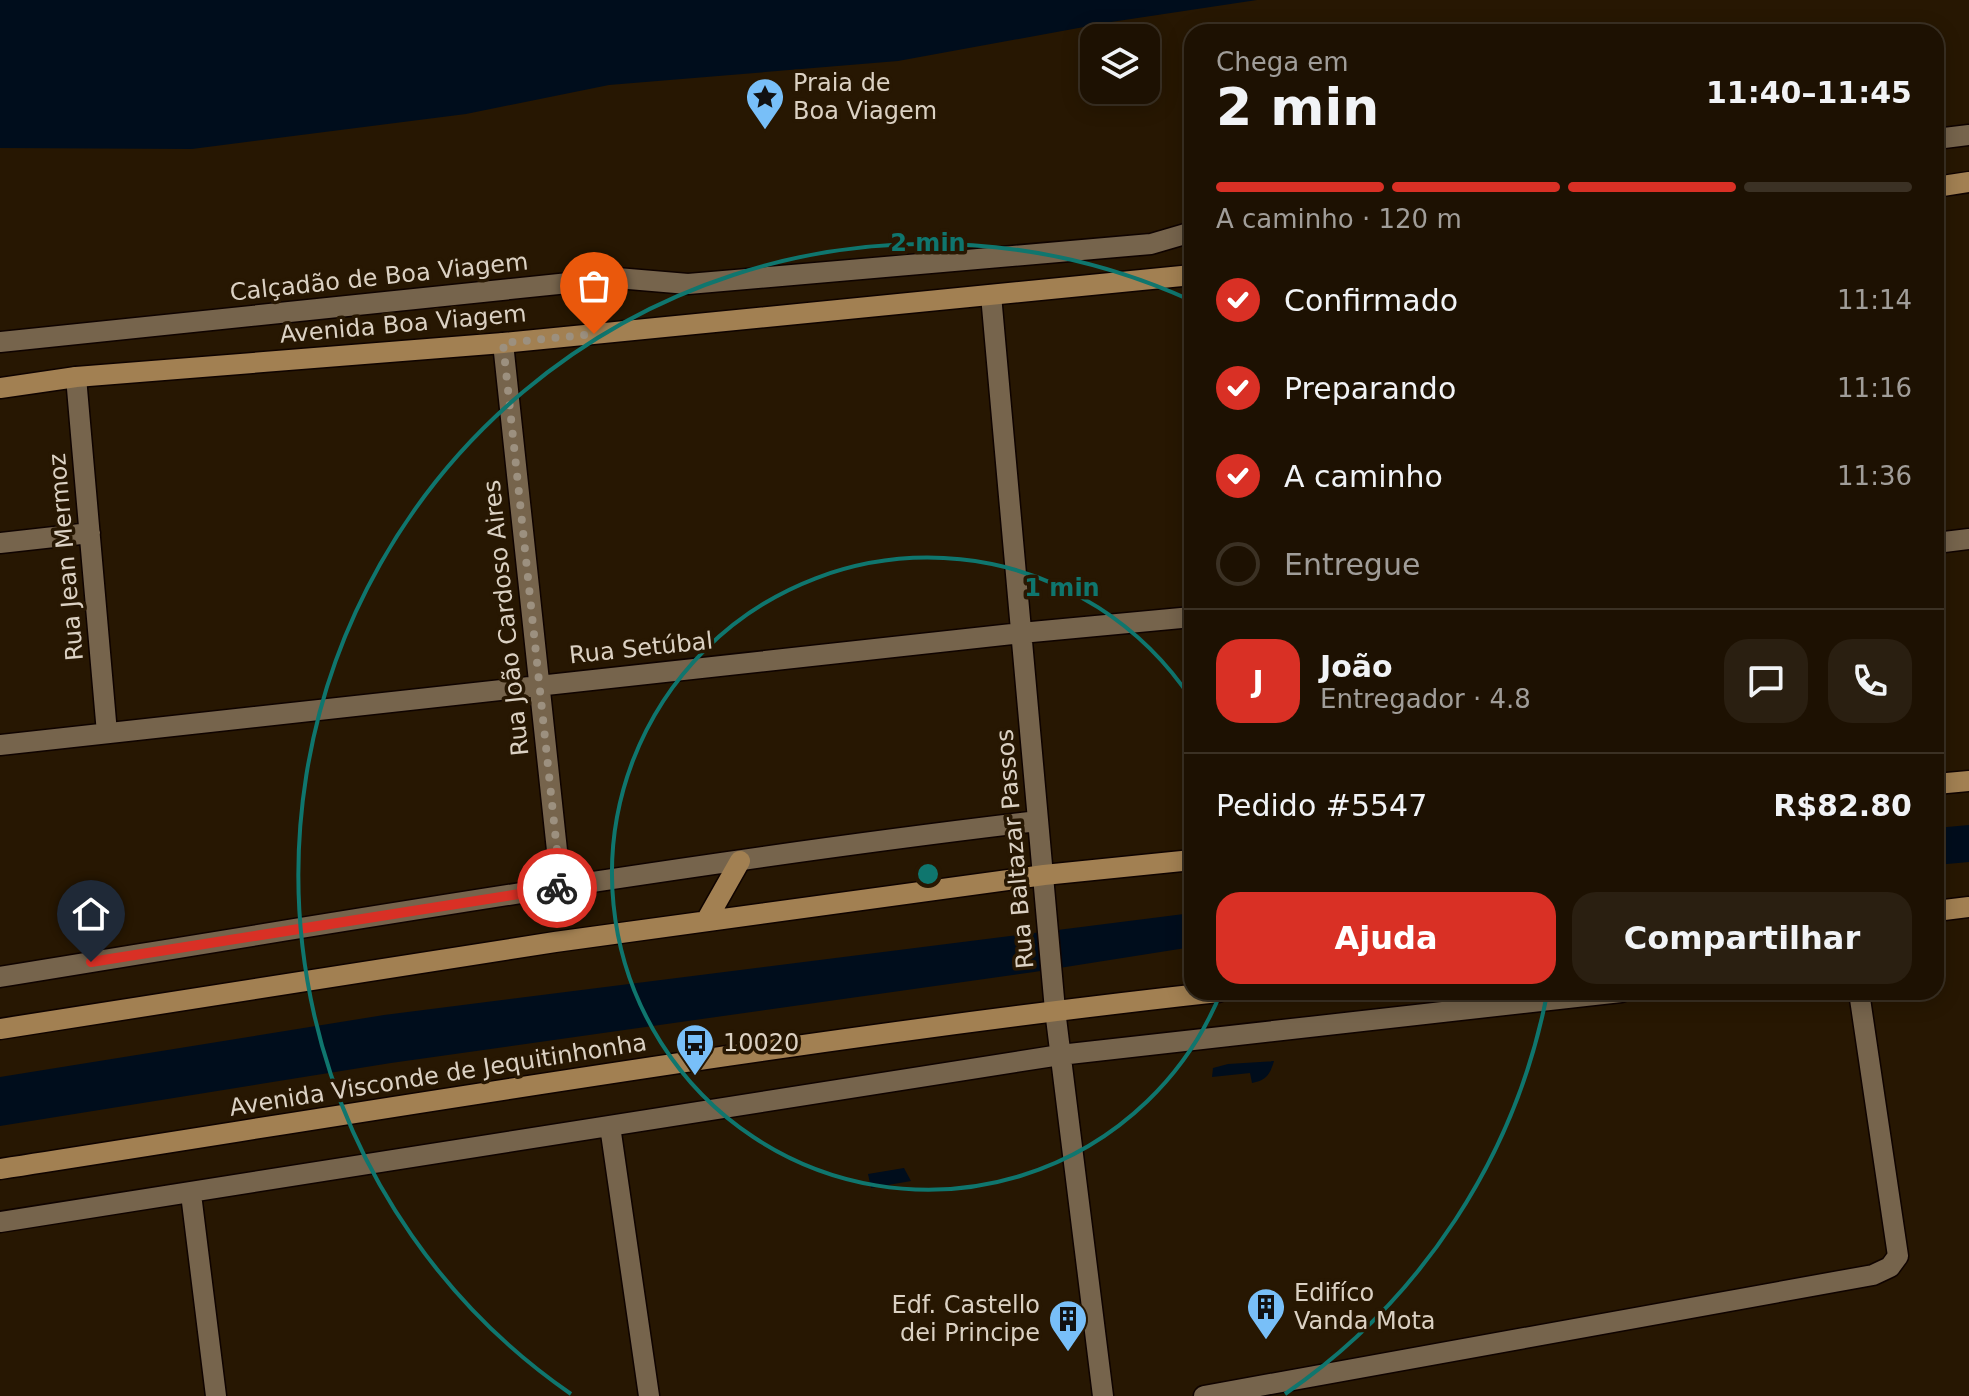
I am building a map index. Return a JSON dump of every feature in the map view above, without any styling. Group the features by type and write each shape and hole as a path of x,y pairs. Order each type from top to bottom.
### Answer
{"main road":[{"path":"1944,186 1969,182"},
{"name":"Avenida Boa Viagem","path":"0,388 76,377 503,343 1184,276"},
{"path":"1944,783 1969,781"},
{"path":"706,921 740,861"},
{"path":"0,1029 555,942 706,921 1045,885 1184,861"},
{"path":"1944,910 1969,907"},
{"name":"Avenida Visconde de Jequitinhonha","path":"0,1169 579,1079 1055,1010 1184,996"}],"street":[{"path":"1944,138 1969,135"},
{"name":"Calçadão de Boa Viagem","path":"0,342 617,278 688,284 1151,244 1184,234"},
{"name":"Rua Baltazar Passos","path":"991,295 1055,1010 1103,1396"},
{"name":"Rua João Cardoso Aires","path":"503,343 561,888"},
{"name":"Rua Jean Mermoz","path":"76,377 107,733"},
{"path":"0,543 90,533"},
{"path":"1944,542 1969,539"},
{"name":"Rua Setúbal","path":"0,745 1184,618"},
{"path":"0,977 858,842 1038,821"},
{"path":"0,1222 1060,1055 1550,1000"},
{"path":"1204,1396 1873,1275 1890,1267 1898,1256 1860,1000"},
{"path":"610,1126 649,1396"},
{"path":"191,1194 216,1396"}],"water":[{"path":"0,0 1257,0 1100,24 1080,24 1080,28 898,61 609,85 466,114 192,149 0,148"},
{"path":"1969,825 1969,862 1944,864 1944,827"},
{"path":"1184,914 1184,948 391,1063 0,1126 0,1077 384,1015"},
{"path":"1274,1061 1267,1076 1257,1082 1252,1083 1250,1073 1212,1077 1213,1068 1228,1064"},
{"path":"904,1168 911,1181 871,1188 868,1174"}],"way so far":[{"path":"557,888 561,888 503,343 594,334"}],"place":[{"name":"Praia de Boa Viagem","path":"765,131"},
{"name":"10020","path":"695,1077"},
{"name":"Edifíco Vanda Mota","path":"1266,1341"},
{"name":"Edf. Castello dei Principe","path":"1068,1353"}],"route":[{"path":"91,962 557,888"}]}
